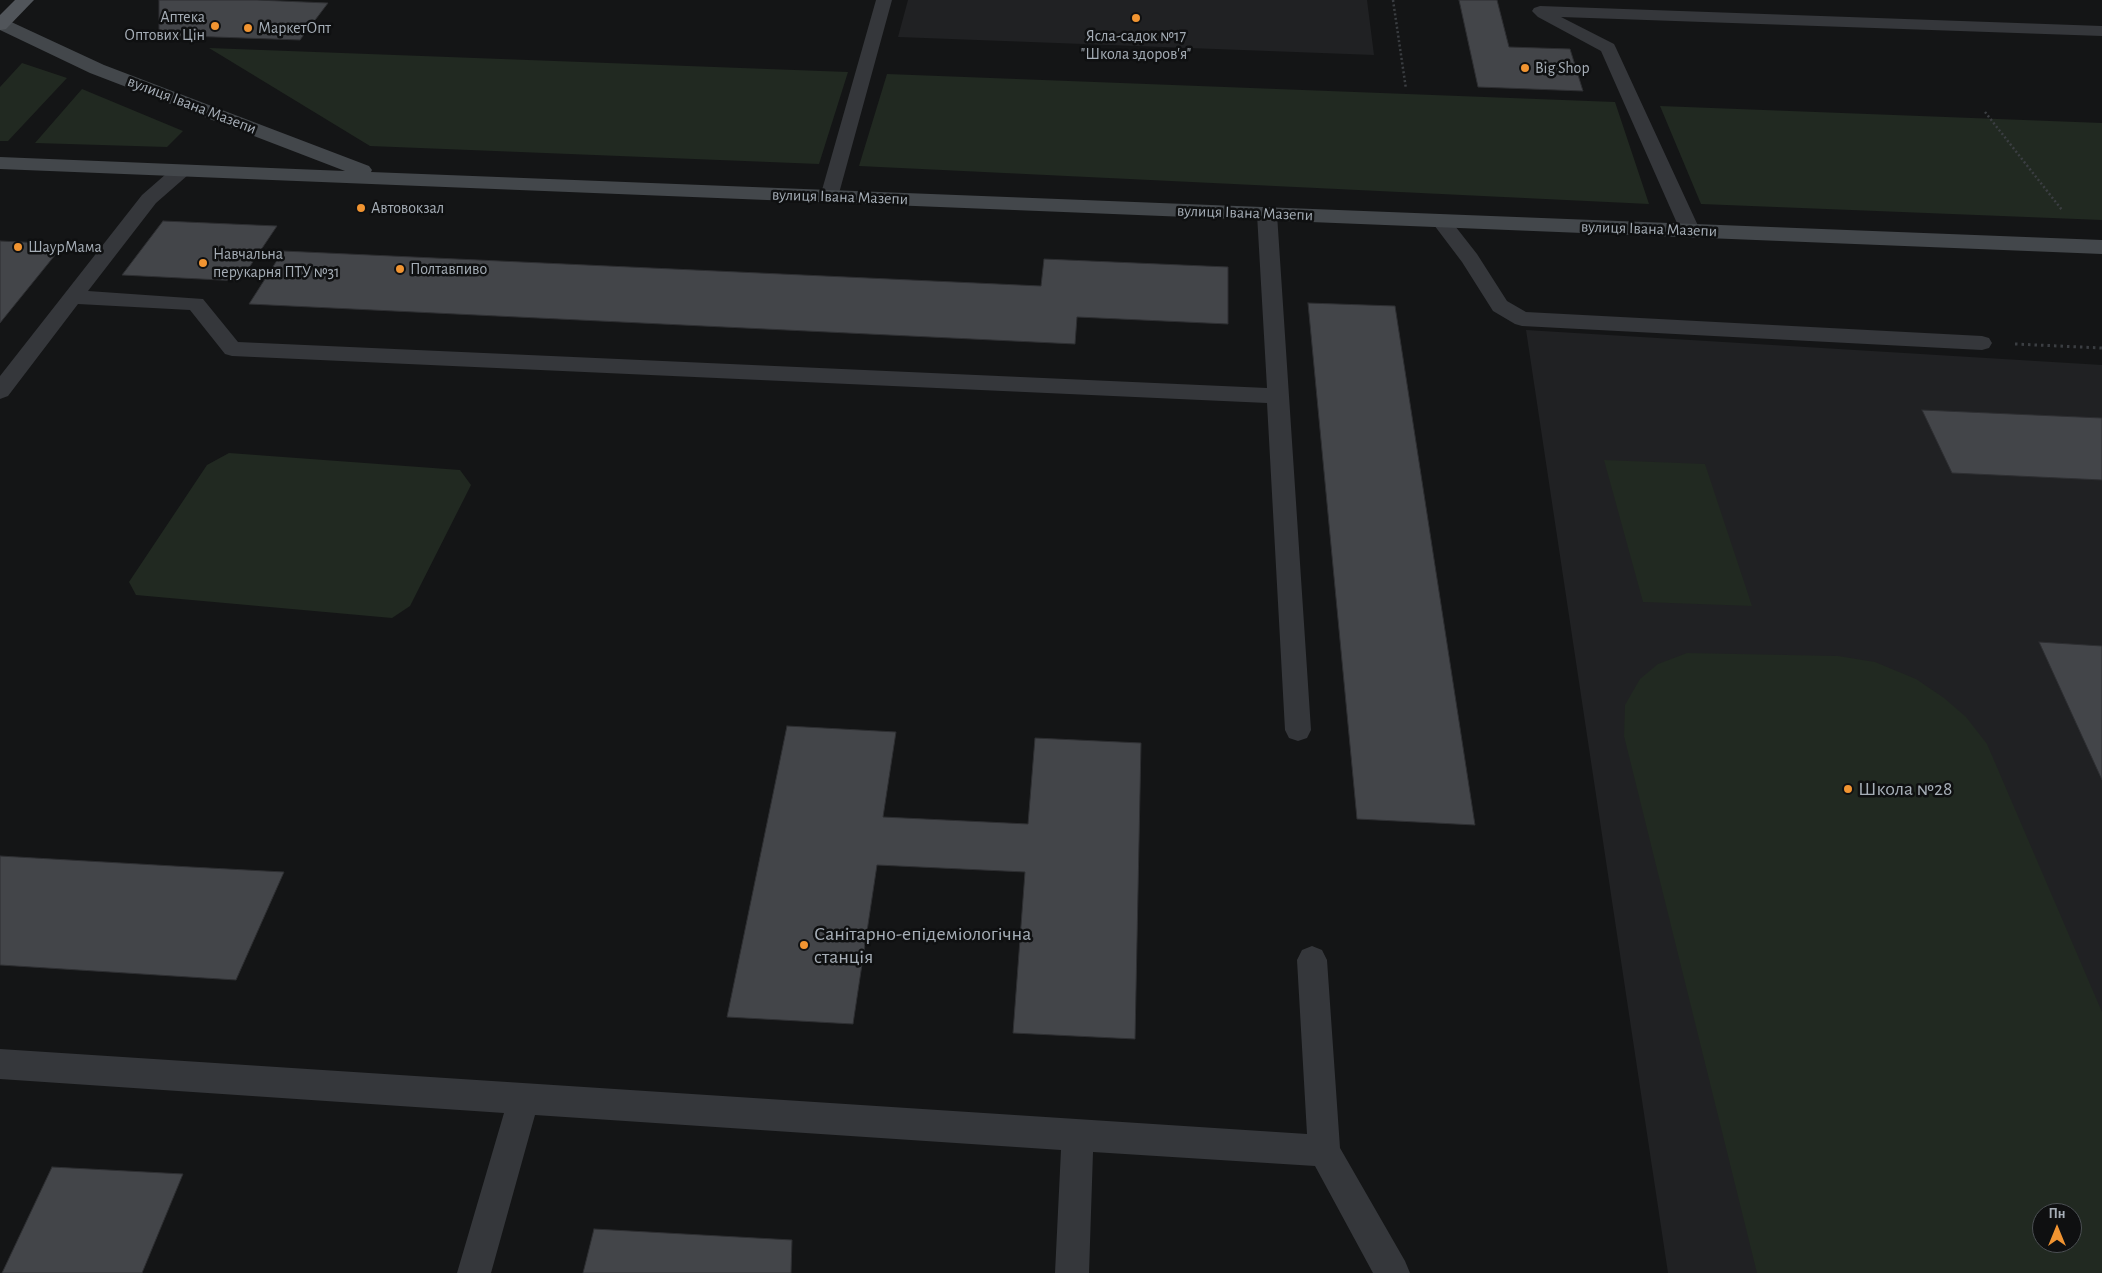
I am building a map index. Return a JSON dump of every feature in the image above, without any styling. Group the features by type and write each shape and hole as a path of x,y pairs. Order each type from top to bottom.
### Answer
{"main road":[{"path":"0,24 25,0"},
{"name":"вулиця Івана Мазепи","path":"0,24 97,69 387,179"},
{"name":"вулиця Івана Мазепи","path":"0,163 2096,247"}],"lane":[{"path":"829,197 884,0"},
{"path":"1538,6 2102,31"},
{"path":"1538,6 1608,48 1690,230"},
{"path":"0,391 149,199 181,171"},
{"path":"1267,214 1298,730"},
{"path":"1441,220 1470,258 1500,306 1522,319 1982,343"},
{"path":"73,297 196,304 232,348 1278,396"},
{"path":"1312,960 1324,1151 1393,1273"},
{"path":"0,1064 1324,1151"},
{"path":"474,1273 524,1099"},
{"path":"1072,1273 1078,1135"}],"path":[{"path":"1393,0 1406,89"},
{"path":"1985,112 2096,247"},
{"path":"1982,343 2102,348"}],"shaded area":[{"name":"Ясла-садок №17 \"Школа здоров'я\"","path":"908,0 1367,0 1374,55 898,37"},
{"path":"209,48 848,72 819,164 370,146"},
{"path":"22,63 67,78 8,141 0,141 0,87"},
{"path":"887,74 1615,102 1649,204 859,166"},
{"path":"82,89 183,131 167,147 35,143"},
{"path":"1660,106 2102,123 2102,220 1701,204"},
{"name":"Школа №28","path":"1526,330 2102,365 2102,1273 1668,1273"},
{"path":"229,453 460,470 471,485 410,606 392,618 136,595 129,582 207,465"},
{"path":"1604,460 1705,464 1752,606 1643,602"},
{"path":"1687,653 1838,656 1875,662 1916,679 1944,698 1966,717 1987,744 2102,1012 2102,1273 1757,1273 1624,736 1625,705 1640,679 1658,664"}],"building":[{"path":"159,0 257,0 328,3 300,40 159,35"},
{"name":"Big Shop","path":"1459,0 1497,0 1509,47 1570,49 1583,91 1478,87"},
{"name":"Навчальна перукарня ПТУ №31","path":"163,221 277,226 240,281 122,275"},
{"path":"0,241 64,244 0,323"},
{"path":"283,251 1041,286 1044,259 1228,267 1228,324 1077,317 1075,344 249,304"},
{"path":"1308,303 1395,306 1475,825 1357,819"},
{"path":"1922,410 2102,418 2102,480 1952,473"},
{"path":"2039,642 2102,646 2102,780"},
{"name":"Санітарно-епідеміологічна станція","path":"787,726 896,732 883,817 1028,824 1035,738 1141,743 1135,1039 1013,1033 1025,872 877,865 853,1024 727,1017"},
{"path":"0,856 284,872 236,980 0,965"},
{"path":"52,1167 183,1174 142,1273 2,1273"},
{"path":"594,1229 792,1240 791,1273 583,1273"}],"place":[{"name":"Ясла-садок №17 \"Школа здоров'я\"","path":"1136,18"},
{"name":"Аптека Оптових Цін","path":"215,26"},
{"name":"МаркетОпт","path":"248,28"},
{"name":"Big Shop","path":"1525,68"},
{"name":"Автовокзал","path":"361,208"},
{"name":"ШаурМама","path":"18,247"},
{"name":"Навчальна перукарня ПТУ №31","path":"203,263"},
{"name":"Полтавпиво","path":"400,269"},
{"name":"Школа №28","path":"1848,789"},
{"name":"Санітарно-епідеміологічна станція","path":"804,945"}]}
